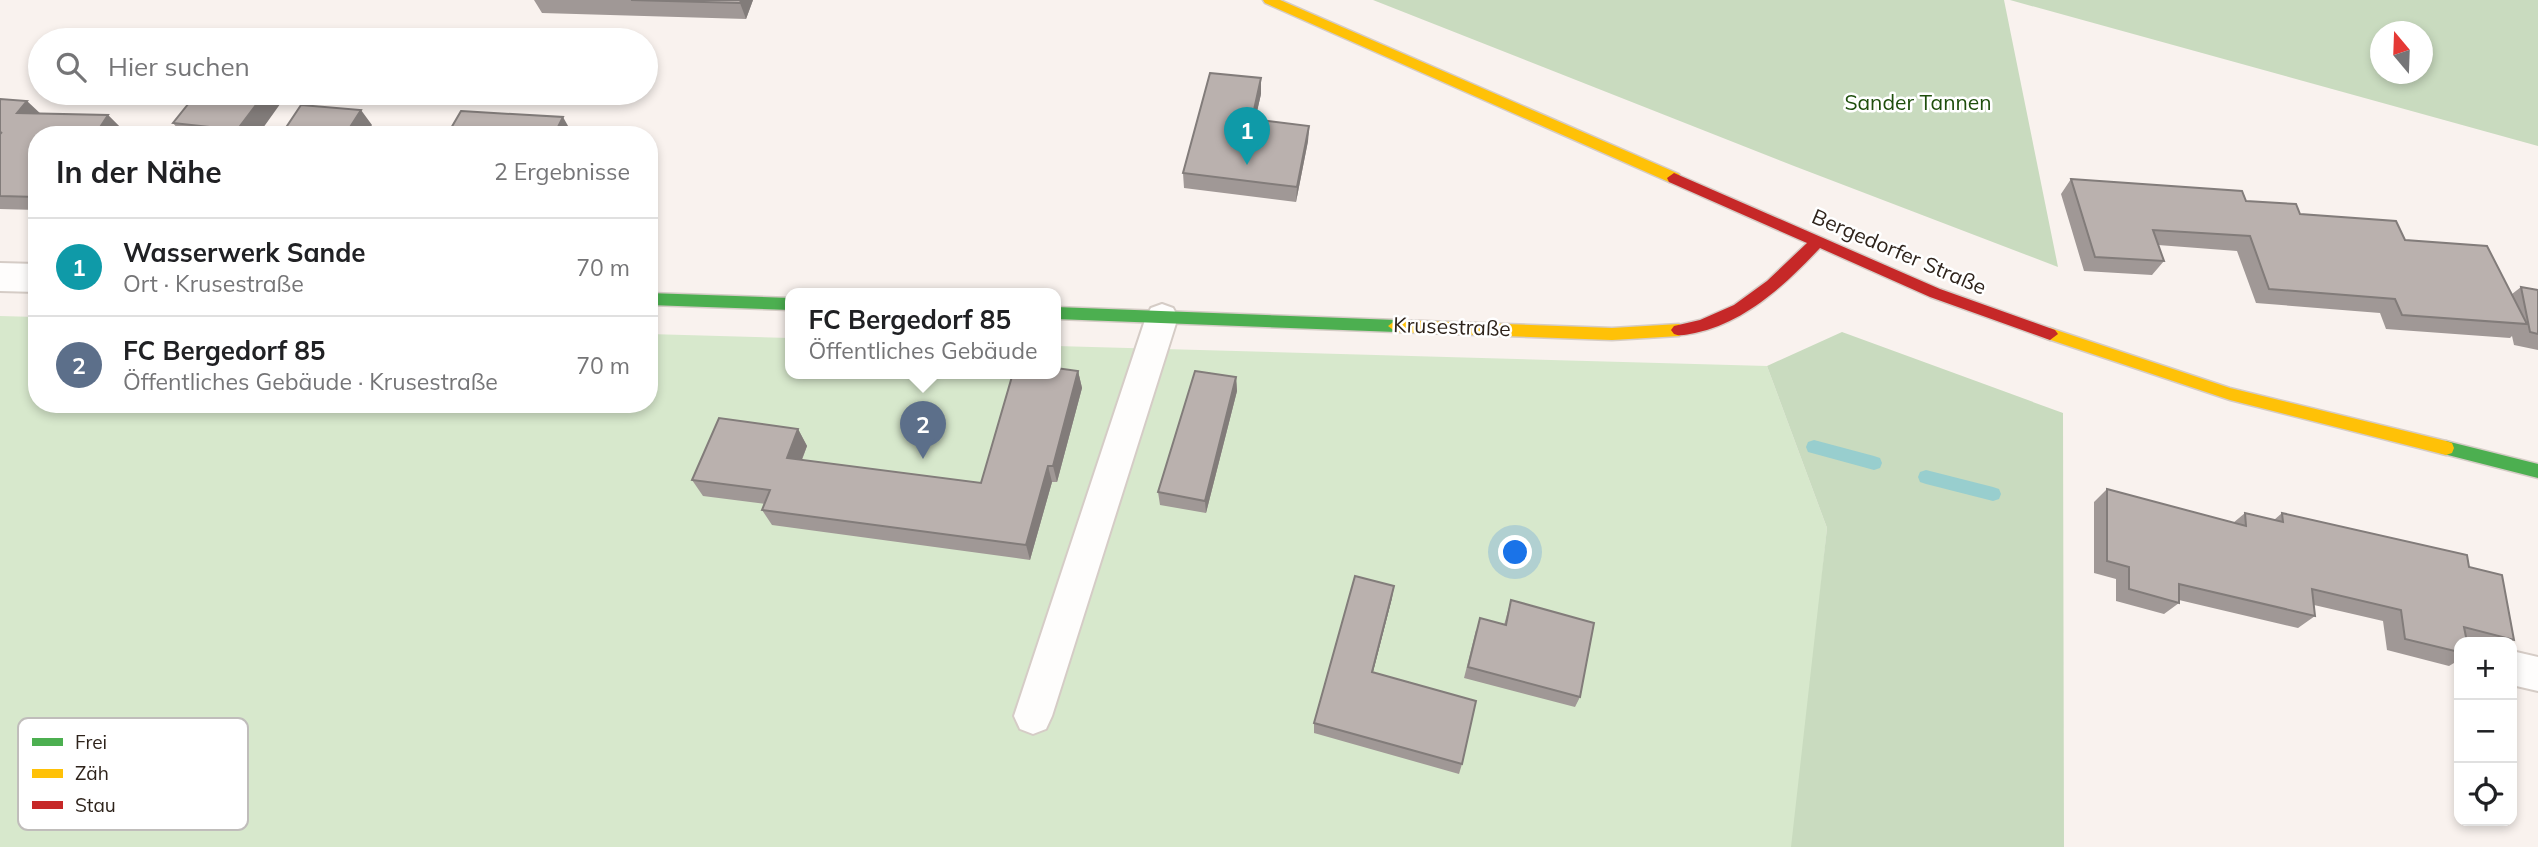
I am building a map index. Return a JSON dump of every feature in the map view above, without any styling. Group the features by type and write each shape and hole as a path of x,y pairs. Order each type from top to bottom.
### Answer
{"main road":[{"name":"Bergedorfer Straße","path":"1269,0 1935,293 2018,324 2230,394 2538,471"},
{"name":"Krusestraße","path":"1061,313 1532,330 1677,332 1712,323 1754,304 1773,289 1818,241"},
{"path":"658,299 785,304"}],"street":[{"path":"0,277 28,278"}],"lane":[{"path":"1033,716 1162,317"},
{"path":"2517,669 2538,674"}],"green space":[{"name":"Sander Tannen","path":"1373,0 2004,0 2058,267 1794,166"},
{"path":"2010,0 2538,0 2538,146"},
{"path":"0,316 28,317 28,413 658,413 658,334 785,338 785,379 1061,379 1061,346 1767,366 1827,528 1794,847 0,847"},
{"path":"1842,332 2063,413 2064,847 1791,847 1827,528 1767,366"}],"building":[{"path":"631,0 741,0 740,3"},
{"path":"1210,73 1261,78 1252,119 1309,126 1297,187 1183,173"},
{"path":"0,99 27,101 17,113 108,115 101,126 28,126 28,197 0,196"},
{"path":"187,105 256,105 240,126 173,123"},
{"path":"301,105 361,110 351,126 287,126"},
{"path":"461,111 563,117 558,126 452,126"},
{"path":"2071,179 2242,191 2246,201 2296,204 2300,214 2396,221 2405,240 2487,246 2527,324 2402,315 2395,299 2269,289 2250,236 2153,230 2164,261 2095,257"},
{"path":"2521,287 2538,290 2538,334 2530,332"},
{"path":"1061,369 1078,371 1053,466 1048,466 1026,545 762,510 770,490 692,480 719,418 798,429 787,458 981,483 1011,379 1061,379"},
{"path":"1195,371 1236,377 1205,501 1158,492"},
{"path":"2107,489 2246,526 2245,513 2283,522 2282,513 2467,555 2469,567 2502,575 2513,637 2502,637 2464,627 2466,637 2454,637 2454,651 2405,639 2401,610 2312,589 2315,616 2179,584 2179,603 2129,589 2129,567 2107,561"},
{"path":"1355,576 1394,586 1372,672 1476,701 1462,764 1314,723"},
{"path":"1511,600 1594,623 1580,697 1468,667 1480,618 1506,625"}],"waterway":[{"path":"1814,447 1874,463"},
{"path":"1926,477 1993,494"}],"traffic: fast":[{"path":"658,299 785,304"},
{"path":"1061,313 1396,326"},
{"path":"2446,448 2538,471"}],"traffic: slow":[{"path":"1269,0 1674,178"},
{"path":"1396,326 1612,334 1679,330"},
{"path":"2050,334 2230,394 2446,448"}],"traffic: jam":[{"path":"1674,178 1935,293 2050,334"},
{"path":"1679,330 1701,326 1739,309 1772,286 1818,241"}],"place":[{"name":"Wasserwerk Sande","path":"1247,165"},
{"name":"FC Bergedorf 85","path":"923,459"}]}
